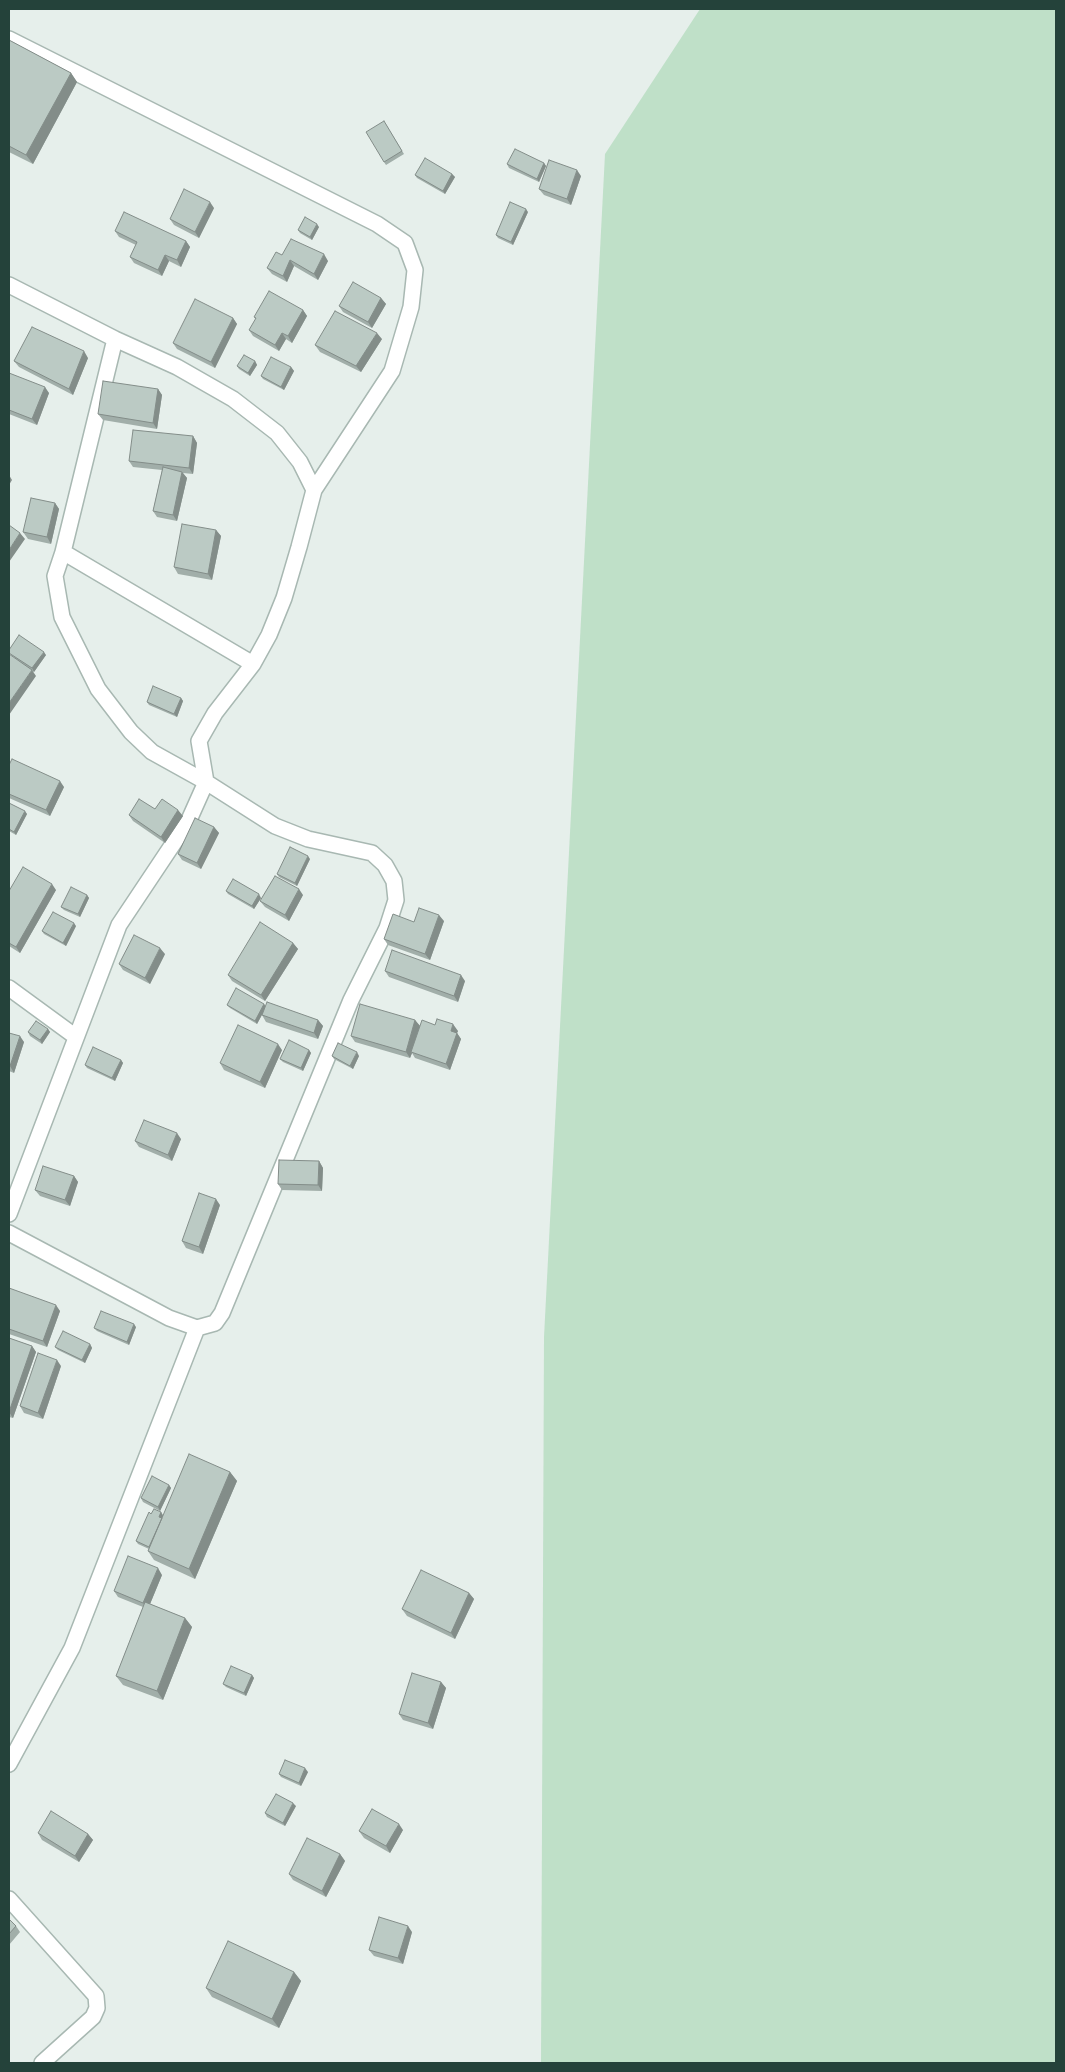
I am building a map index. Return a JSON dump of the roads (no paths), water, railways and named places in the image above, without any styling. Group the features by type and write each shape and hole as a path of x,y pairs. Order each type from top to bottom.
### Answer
{"street":[{"path":"9,39 377,224 405,243 415,270 411,307 392,371 314,490 284,598 269,635 253,664 215,713 199,742 206,782 189,820 119,925 9,1214"},
{"path":"9,285 114,339 177,366 234,399 277,433 300,462 314,490"},
{"path":"9,1233 169,1318 197,1328 215,1323 222,1313 351,1000 387,928 396,900 394,881 385,864 372,853 308,839 275,826 206,782 152,752 131,732 98,689 62,617 55,576 63,552 114,339"},
{"path":"63,552 253,664"},
{"path":"9,988 76,1037"},
{"path":"9,1764 72,1648 197,1328"},
{"path":"9,1899 96,1996 97,2008 93,2016 42,2063"}]}
